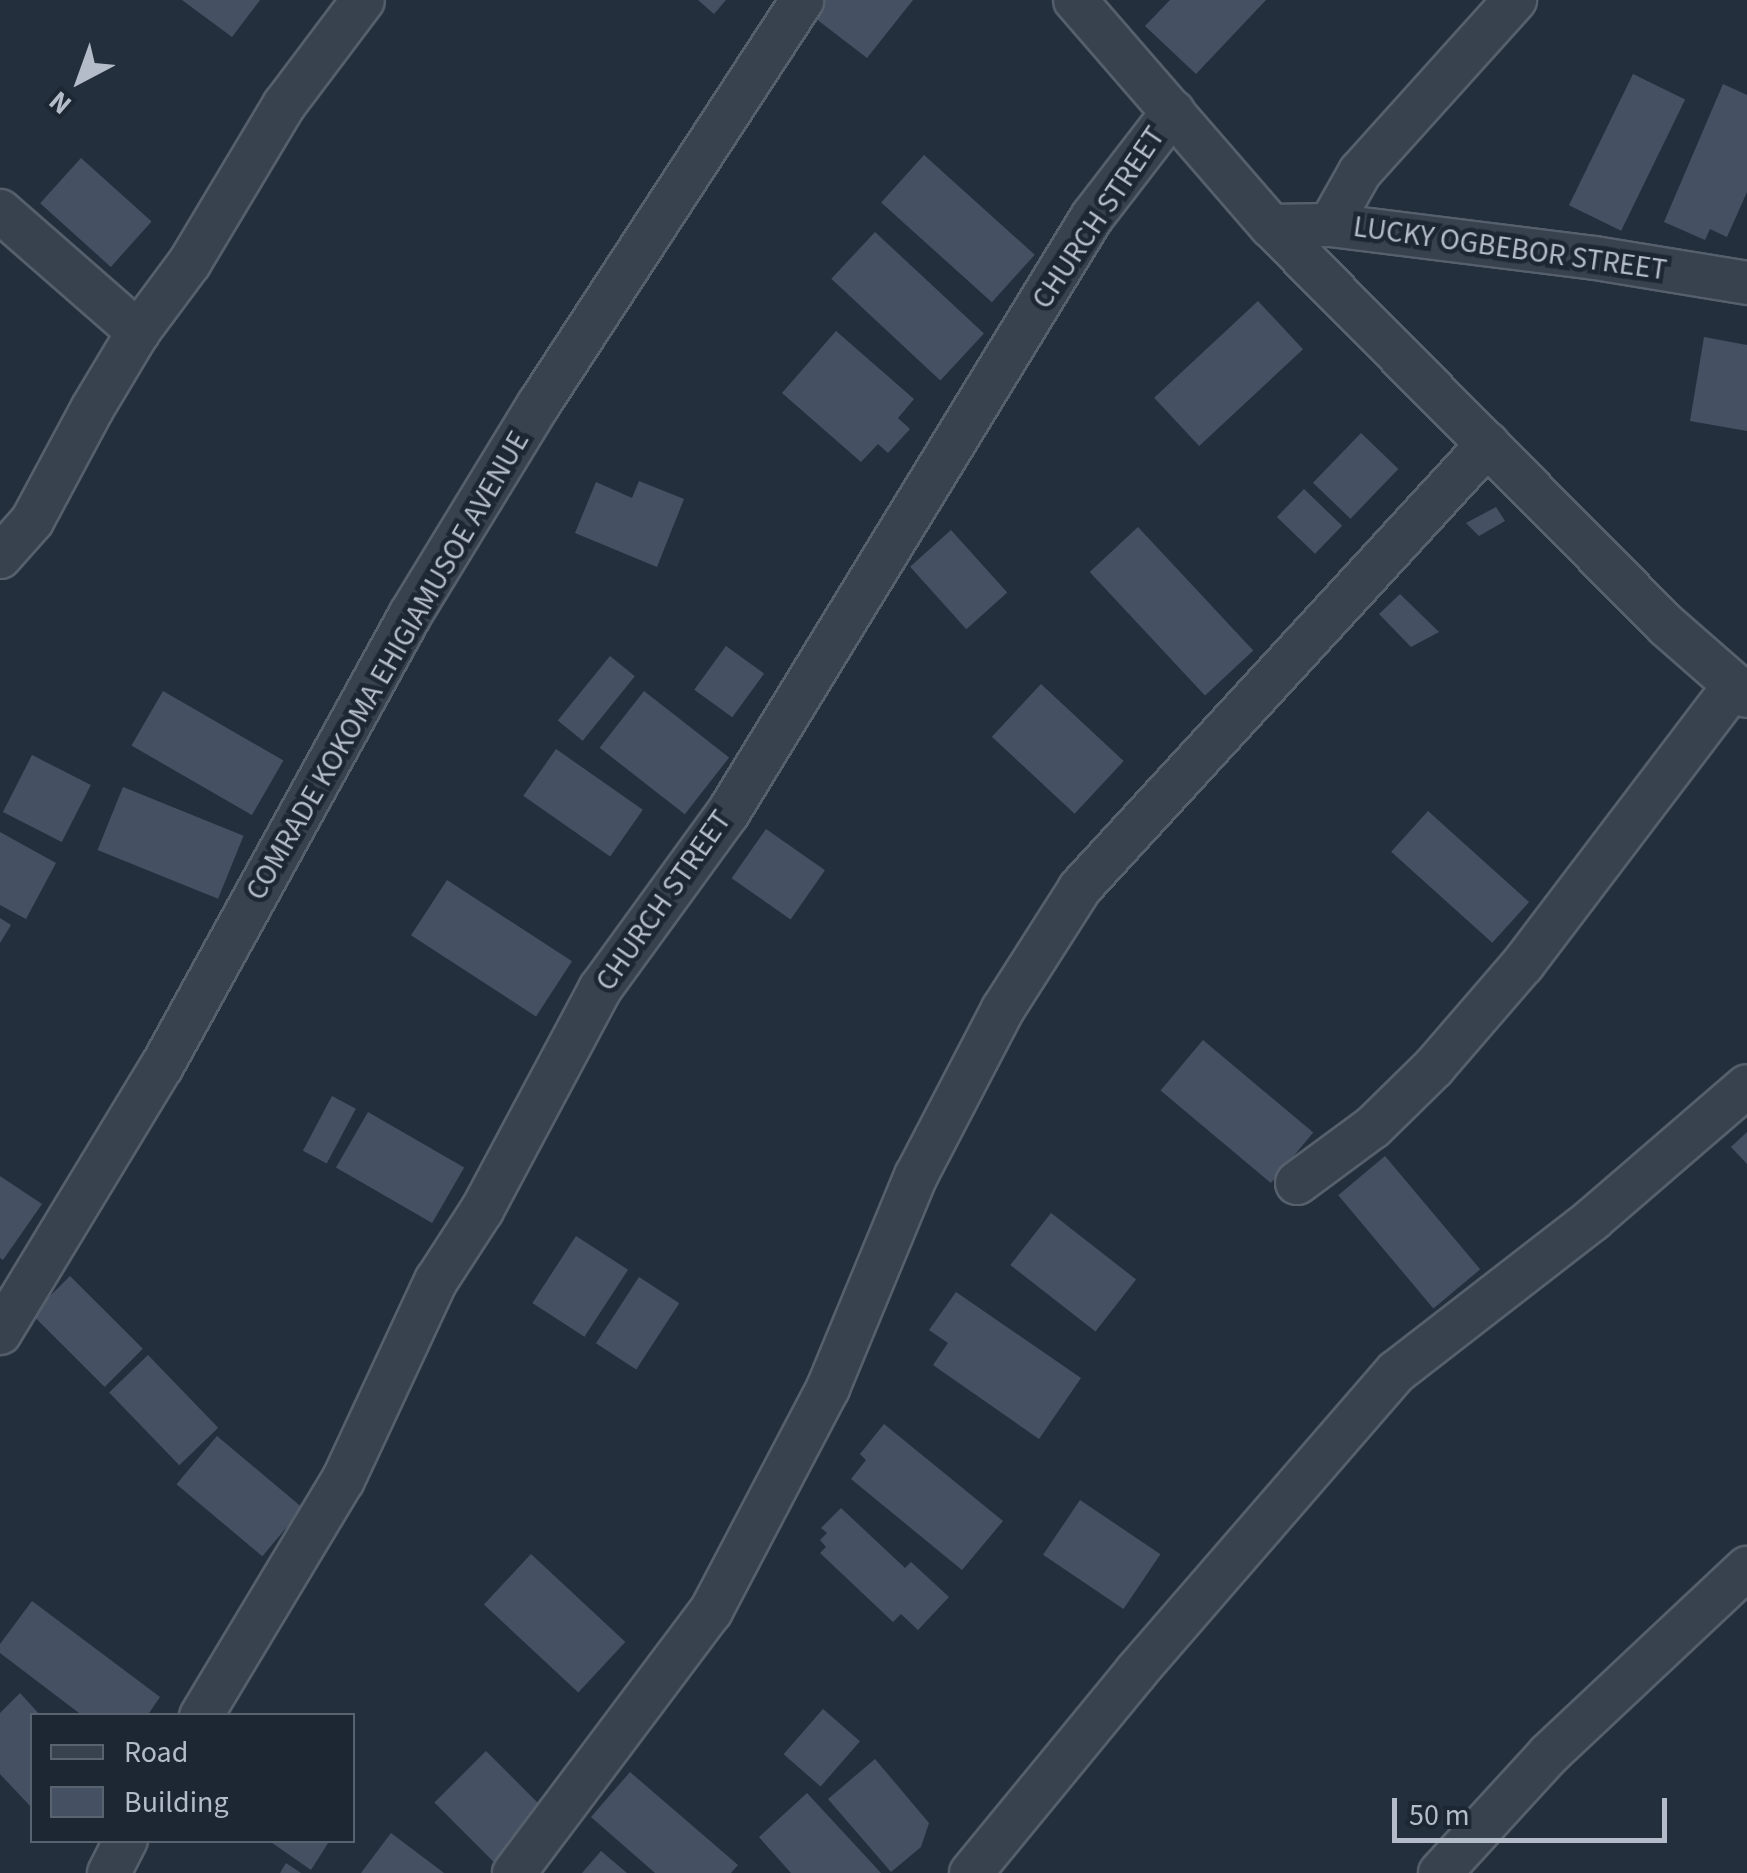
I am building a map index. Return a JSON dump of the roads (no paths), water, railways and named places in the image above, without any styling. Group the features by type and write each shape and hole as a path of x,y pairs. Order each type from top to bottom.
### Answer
{"street":[{"path":"0,557 32,521 138,332 190,262 284,104 363,0"},
{"name":"COMRADE KOKOMA EHIGIAMUSOE AVENUE","path":"0,1333 162,1066 410,614 539,404 802,0"},
{"path":"1076,0 1271,226 1668,626 1741,690 1524,964 1434,1067 1372,1127 1296,1183"},
{"path":"1330,225 1360,172 1516,0"},
{"name":"CHURCH STREET","path":"204,1713 344,1480 436,1281 482,1210 600,989 728,813 1092,217 1172,112"},
{"path":"0,211 138,332"},
{"name":"LUCKY OGBEBOR STREET","path":"1271,226 1330,225 1595,258 1747,283"},
{"path":"514,1873 711,1611 828,1388 925,1160 1003,1009 1080,888 1488,444"},
{"path":"984,1868 1183,1616 1396,1372 1593,1219 1747,1086"},
{"path":"1440,1873 1549,1754 1747,1568"},
{"path":"109,1873 124,1843"}]}
